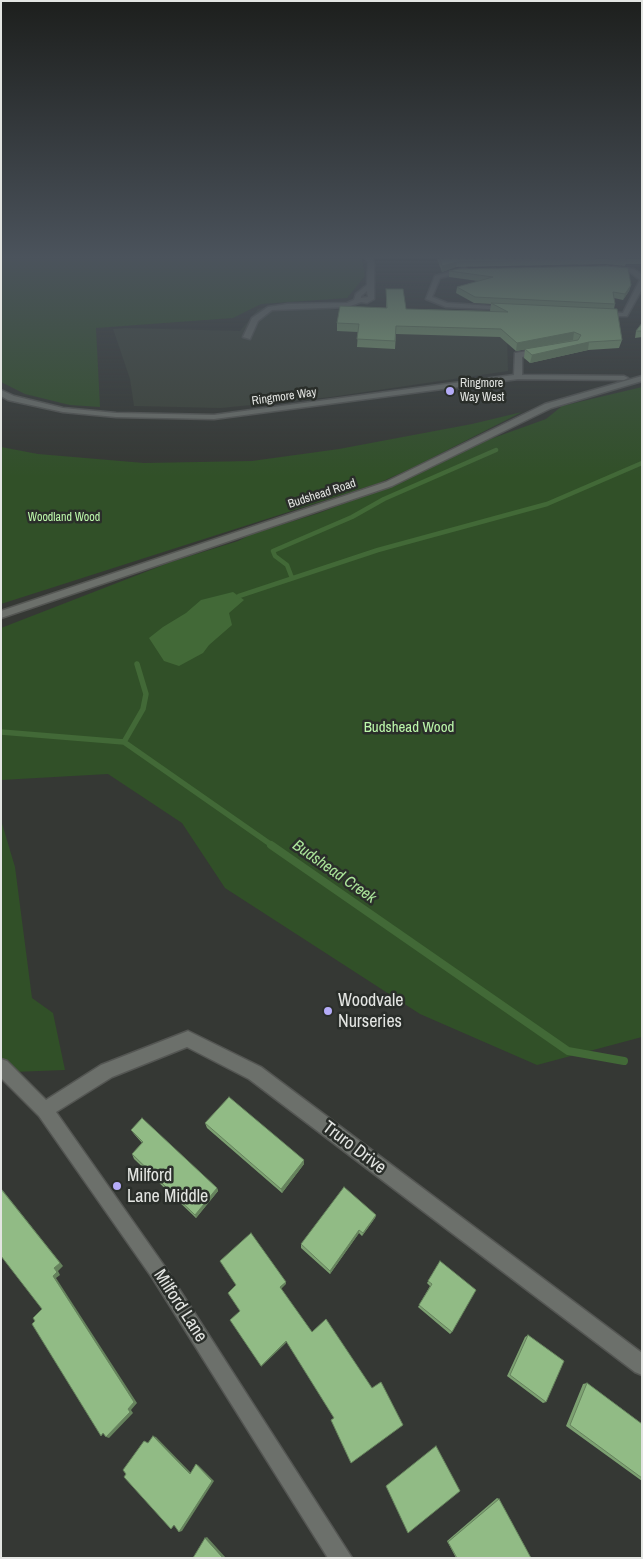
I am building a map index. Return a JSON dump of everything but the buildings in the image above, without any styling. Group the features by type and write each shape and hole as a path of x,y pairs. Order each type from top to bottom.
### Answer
{"street":[{"path":"247,337 249,332"},
{"path":"518,377 518,355 546,350"},
{"name":"Ringmore Way","path":"1,392 11,398 63,410 116,415 214,417 518,377 546,376 570,379 641,378"},
{"name":"Budshead Road","path":"1,615 389,484 548,406 641,378"},
{"path":"570,379 587,394"},
{"name":"Truro Drive","path":"45,1110 107,1071 188,1039 255,1073 642,1365"},
{"name":"Milford Lane","path":"1,1067 45,1110 159,1273 340,1558"}],"shaded area":[{"path":"114,332 474,332 507,338 508,371 331,397 221,408 134,406 130,379"},
{"path":"233,592 244,600 229,613 232,625 209,645 203,653 179,666 164,661 149,638 186,613 201,600"}],"green space":[{"path":"1,332 96,332 100,407 70,405 25,394 1,382"},
{"name":"Budshead Wood","path":"642,387 642,1037 537,1065 420,1014 225,888 182,823 108,774 1,780 1,628 171,562 238,541 252,534 319,513 391,486 471,446 546,419 562,406"},
{"name":"Woodland Wood","path":"522,412 379,483 1,604 1,447 38,454 144,463 252,461 339,449 472,424"},
{"path":"1,820 15,867 32,998 53,1013 65,1070 12,1072 1,1060"}],"waterway":[{"path":"292,578 287,565 275,556 273,551 352,517 384,499 496,450"},
{"path":"239,596 378,550 547,504 642,463"},
{"path":"124,742 143,709 146,694 137,664"},
{"name":"Budshead Creek","path":"1,732 124,742"},
{"name":"Budshead Creek","path":"124,742 273,846"},
{"name":"Budshead Creek","path":"271,845 568,1051 624,1061"}],"place":[{"name":"Ringmore Way West","path":"450,391"},
{"name":"Woodvale Nurseries","path":"328,1011"},
{"name":"Milford Lane Middle","path":"117,1186"}]}
